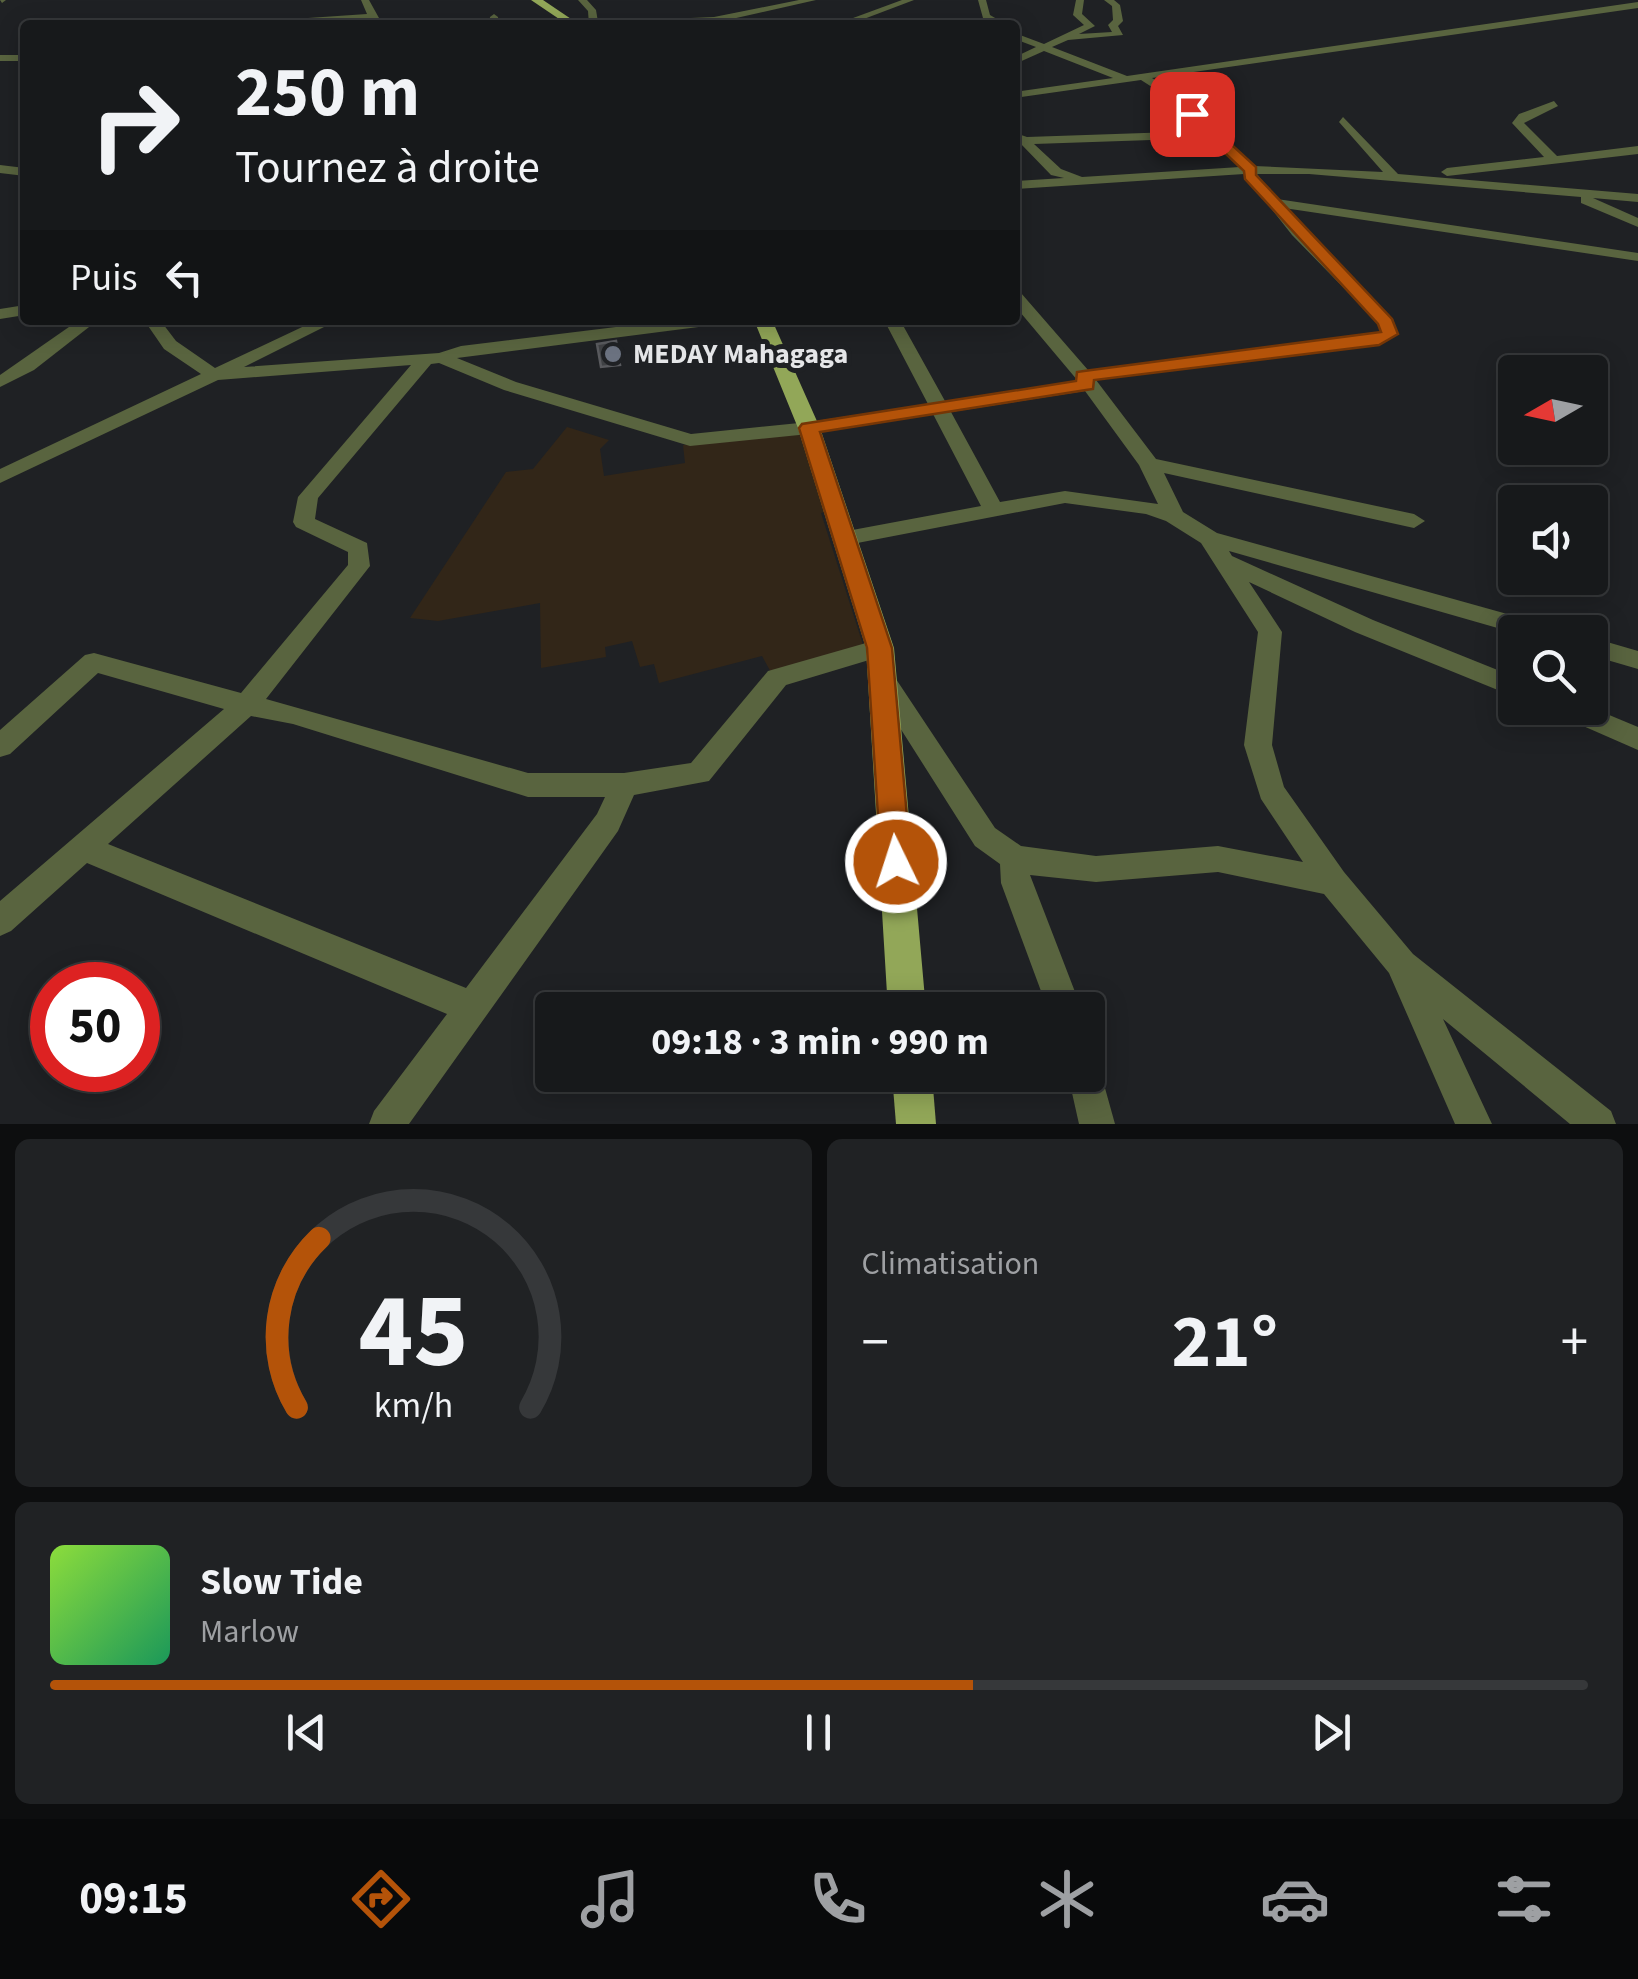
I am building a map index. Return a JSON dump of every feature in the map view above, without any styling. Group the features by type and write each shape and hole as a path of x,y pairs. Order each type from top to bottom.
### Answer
{"main road":[{"path":"536,0 566,20"},
{"path":"765,325 809,428 880,648 906,992"},
{"path":"913,1092 916,1124"}],"street":[{"path":"365,0 376,20"},
{"path":"655,20 812,0"},
{"path":"853,20 910,0"},
{"path":"982,0 985,20"},
{"path":"1020,59 1090,26 1078,14 1080,0"},
{"path":"1066,37 1118,35 1113,25 1118,21 1116,4 1108,0"},
{"path":"1020,94 1638,5"},
{"path":"312,18 375,16"},
{"path":"1020,38 1128,80"},
{"path":"1146,78 1173,96 1251,170"},
{"path":"1554,104 1523,116 1518,123 1555,161"},
{"path":"1343,120 1393,176"},
{"path":"1020,138 1210,134"},
{"path":"1020,140 1056,172 1084,179"},
{"path":"1409,178 1638,150"},
{"path":"1536,162 1568,192 1638,223"},
{"path":"434,358 510,386 690,440 809,428 1085,380 1379,340 1390,334 1386,323 1250,176 1251,170"},
{"path":"1020,185 1251,170 1393,176 1638,198"},
{"path":"1276,203 1638,257"},
{"path":"1020,302 1149,464 1174,516"},
{"path":"0,382 83,325"},
{"path":"156,325 170,345 214,375 434,358 628,325"},
{"path":"0,476 319,325"},
{"path":"895,325 994,510"},
{"path":"0,921 246,705 359,566 359,548 304,522 308,498 434,358"},
{"path":"1149,464 1414,521"},
{"path":"847,538 1064,497 1120,503 1174,516 1217,550 1364,626 1498,679"},
{"path":"1217,550 1498,621"},
{"path":"1217,550 1270,632 1258,745 1271,792 1334,882 1400,962 1598,1124"},
{"path":"0,746 94,662 292,714 528,785 624,784 699,773 777,678 880,648"},
{"path":"1608,651 1638,660"},
{"path":"883,680 985,837 1014,858 1051,866 1096,869 1218,859 1334,882"},
{"path":"1605,725 1638,739"},
{"path":"388,1124 608,822 624,784"},
{"path":"82,848 474,1008"},
{"path":"1014,858 1016,882 1058,992"},
{"path":"1400,962 1474,1124"},
{"path":"1090,1092 1097,1124"}],"shaded area":[{"path":"567,427 609,440 600,449 604,476 685,463 683,445 807,433 829,511 821,513 864,648 773,676 762,656 659,683 654,664 640,667 632,641 605,647 606,657 541,668 540,603 438,621 410,618 506,472 533,469"}],"building":[{"path":"616,341 620,365 601,367 597,344"}],"place":[{"name":"MEDAY Mahagaga","path":"613,354"}],"route":[{"path":"896,862 880,648 809,428 1086,385 1084,376 1379,340 1390,334 1386,323 1250,176 1251,170 1192,114"}]}
